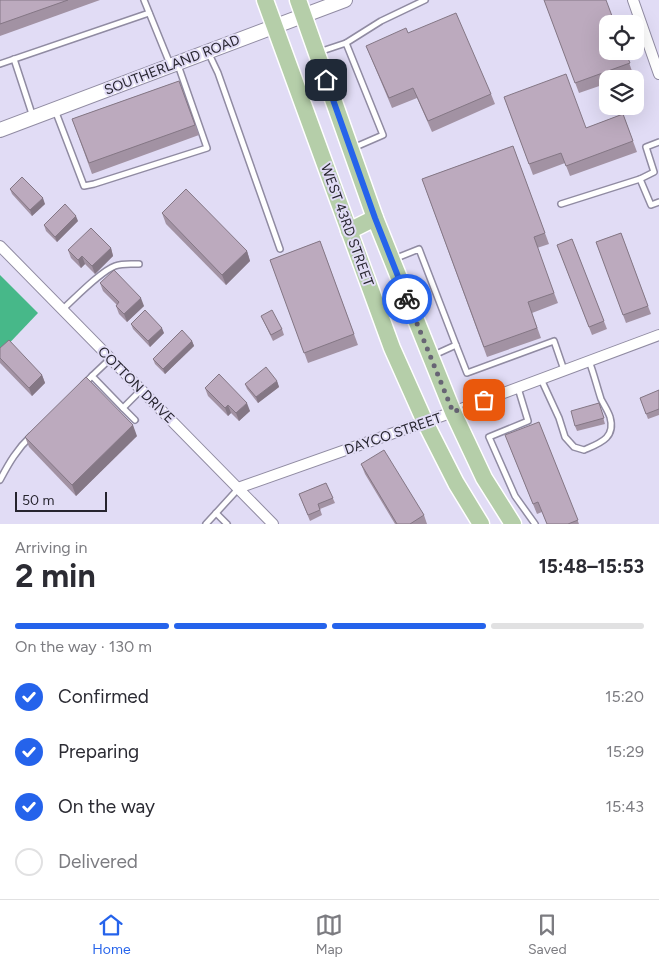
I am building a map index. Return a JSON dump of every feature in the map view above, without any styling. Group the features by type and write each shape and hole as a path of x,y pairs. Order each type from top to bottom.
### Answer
{"main road":[{"name":"WEST 43RD STREET","path":"265,0 392,348 425,422 456,483 481,524"},
{"name":"WEST 43RD STREET","path":"300,8 375,218 453,412 484,478 512,524"},
{"path":"349,230 375,218"}],"street":[{"name":"SOUTHERLAND ROAD","path":"0,130 274,26 300,8 342,0"},
{"path":"633,0 659,74"},
{"name":"COTTON DRIVE","path":"0,246 274,524"},
{"name":"DAYCO STREET","path":"238,488 453,412 659,335"}],"lane":[{"path":"55,109 84,186 207,148 174,64 144,0"},
{"path":"317,53 346,42 381,21 425,0"},
{"path":"0,64 149,13"},
{"path":"346,42 383,135 350,149"},
{"path":"208,51 218,73 280,249"},
{"path":"14,59 33,117"},
{"path":"561,204 640,179 654,172 646,147 659,142"},
{"path":"640,179 651,204 659,202"},
{"path":"392,260 419,249 467,373 554,341 564,370"},
{"path":"62,310 102,273 113,266 126,263 138,264"},
{"path":"431,356 456,345"},
{"path":"79,389 110,359"},
{"path":"541,379 566,436 574,447 584,450 603,442 609,434 611,424 589,361"},
{"path":"92,376 135,420"},
{"path":"518,388 528,421 490,437 515,496 535,524"},
{"path":"123,408 141,390"},
{"path":"0,480 10,460 37,429"},
{"path":"206,524 238,488"},
{"path":"216,513 227,524"}],"green space":[{"path":"0,275 38,313 0,353"}],"building":[{"path":"0,0 68,0 0,24"},
{"path":"544,0 606,0 612,15 599,15 599,60 629,60 630,63 611,70 599,70 599,74 575,83"},
{"path":"456,13 491,94 428,121 413,88 389,98 366,46 406,28 408,33"},
{"path":"566,74 586,128 623,115 633,141 566,166 561,153 529,164 504,97"},
{"path":"179,81 195,125 89,163 72,119"},
{"path":"513,146 545,233 534,237 554,293 528,302 537,328 484,347 422,179"},
{"path":"22,177 43,198 30,210 10,189"},
{"path":"186,189 247,251 222,275 162,213"},
{"path":"65,204 76,216 55,237 44,225"},
{"path":"91,228 111,248 92,266 82,256 78,260 68,250"},
{"path":"621,233 648,306 623,315 596,242"},
{"path":"572,239 604,321 589,327 557,245"},
{"path":"320,241 354,334 304,353 270,260"},
{"path":"114,270 141,298 124,314 116,306 119,302 100,283"},
{"path":"145,310 162,328 148,341 131,324"},
{"path":"272,310 282,329 271,335 261,316"},
{"path":"182,330 192,341 163,369 153,359"},
{"path":"9,340 42,375 29,388 0,358 0,348"},
{"path":"266,367 277,381 256,397 245,384"},
{"path":"219,374 247,403 236,413 228,405 225,408 205,388"},
{"path":"86,377 133,425 72,485 25,437"},
{"path":"659,390 659,409 646,414 640,398"},
{"path":"599,403 604,418 575,426 571,411"},
{"path":"539,422 578,520 568,524 547,524 538,502 533,504 505,435"},
{"path":"384,450 424,515 410,524 397,524 361,464"},
{"path":"326,483 333,498 318,504 320,510 308,515 299,494"}],"way so far":[{"path":"407,299 453,412 484,400"}],"route":[{"path":"326,80 375,218 407,299"}]}
